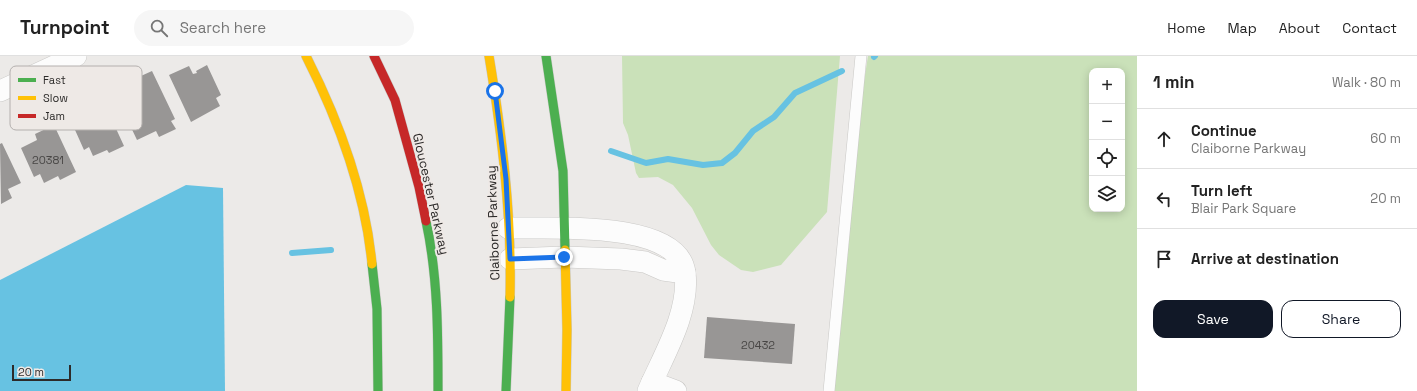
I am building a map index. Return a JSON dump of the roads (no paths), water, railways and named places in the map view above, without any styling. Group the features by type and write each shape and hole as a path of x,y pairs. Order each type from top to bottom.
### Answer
{"main road":[{"path":"306,56 321,86 345,142 365,217 378,309 378,391"},
{"name":"Gloucester Parkway","path":"374,56 395,100 419,186 434,252 438,310 438,391"},
{"name":"Claiborne Parkway","path":"489,56 506,179 510,259 506,391"},
{"path":"546,56 563,171 567,330 566,391"}],"street":[{"path":"54,66 76,56"},
{"path":"0,91 10,86"},
{"path":"508,228 565,229 634,233 659,242 672,250 682,261 685,274 683,301 679,319 663,361 650,387 676,391"},
{"path":"510,259 564,257 621,259 645,262 663,270 685,274"}],"lane":[{"path":"829,391 861,56"}],"water":[{"path":"186,185 223,188 225,391 0,391 0,280"}],"waterway":[{"path":"611,151 646,163 668,159 703,165 722,163 735,153 753,131 774,117 795,93 842,71"},
{"path":"292,253 331,250"}]}
